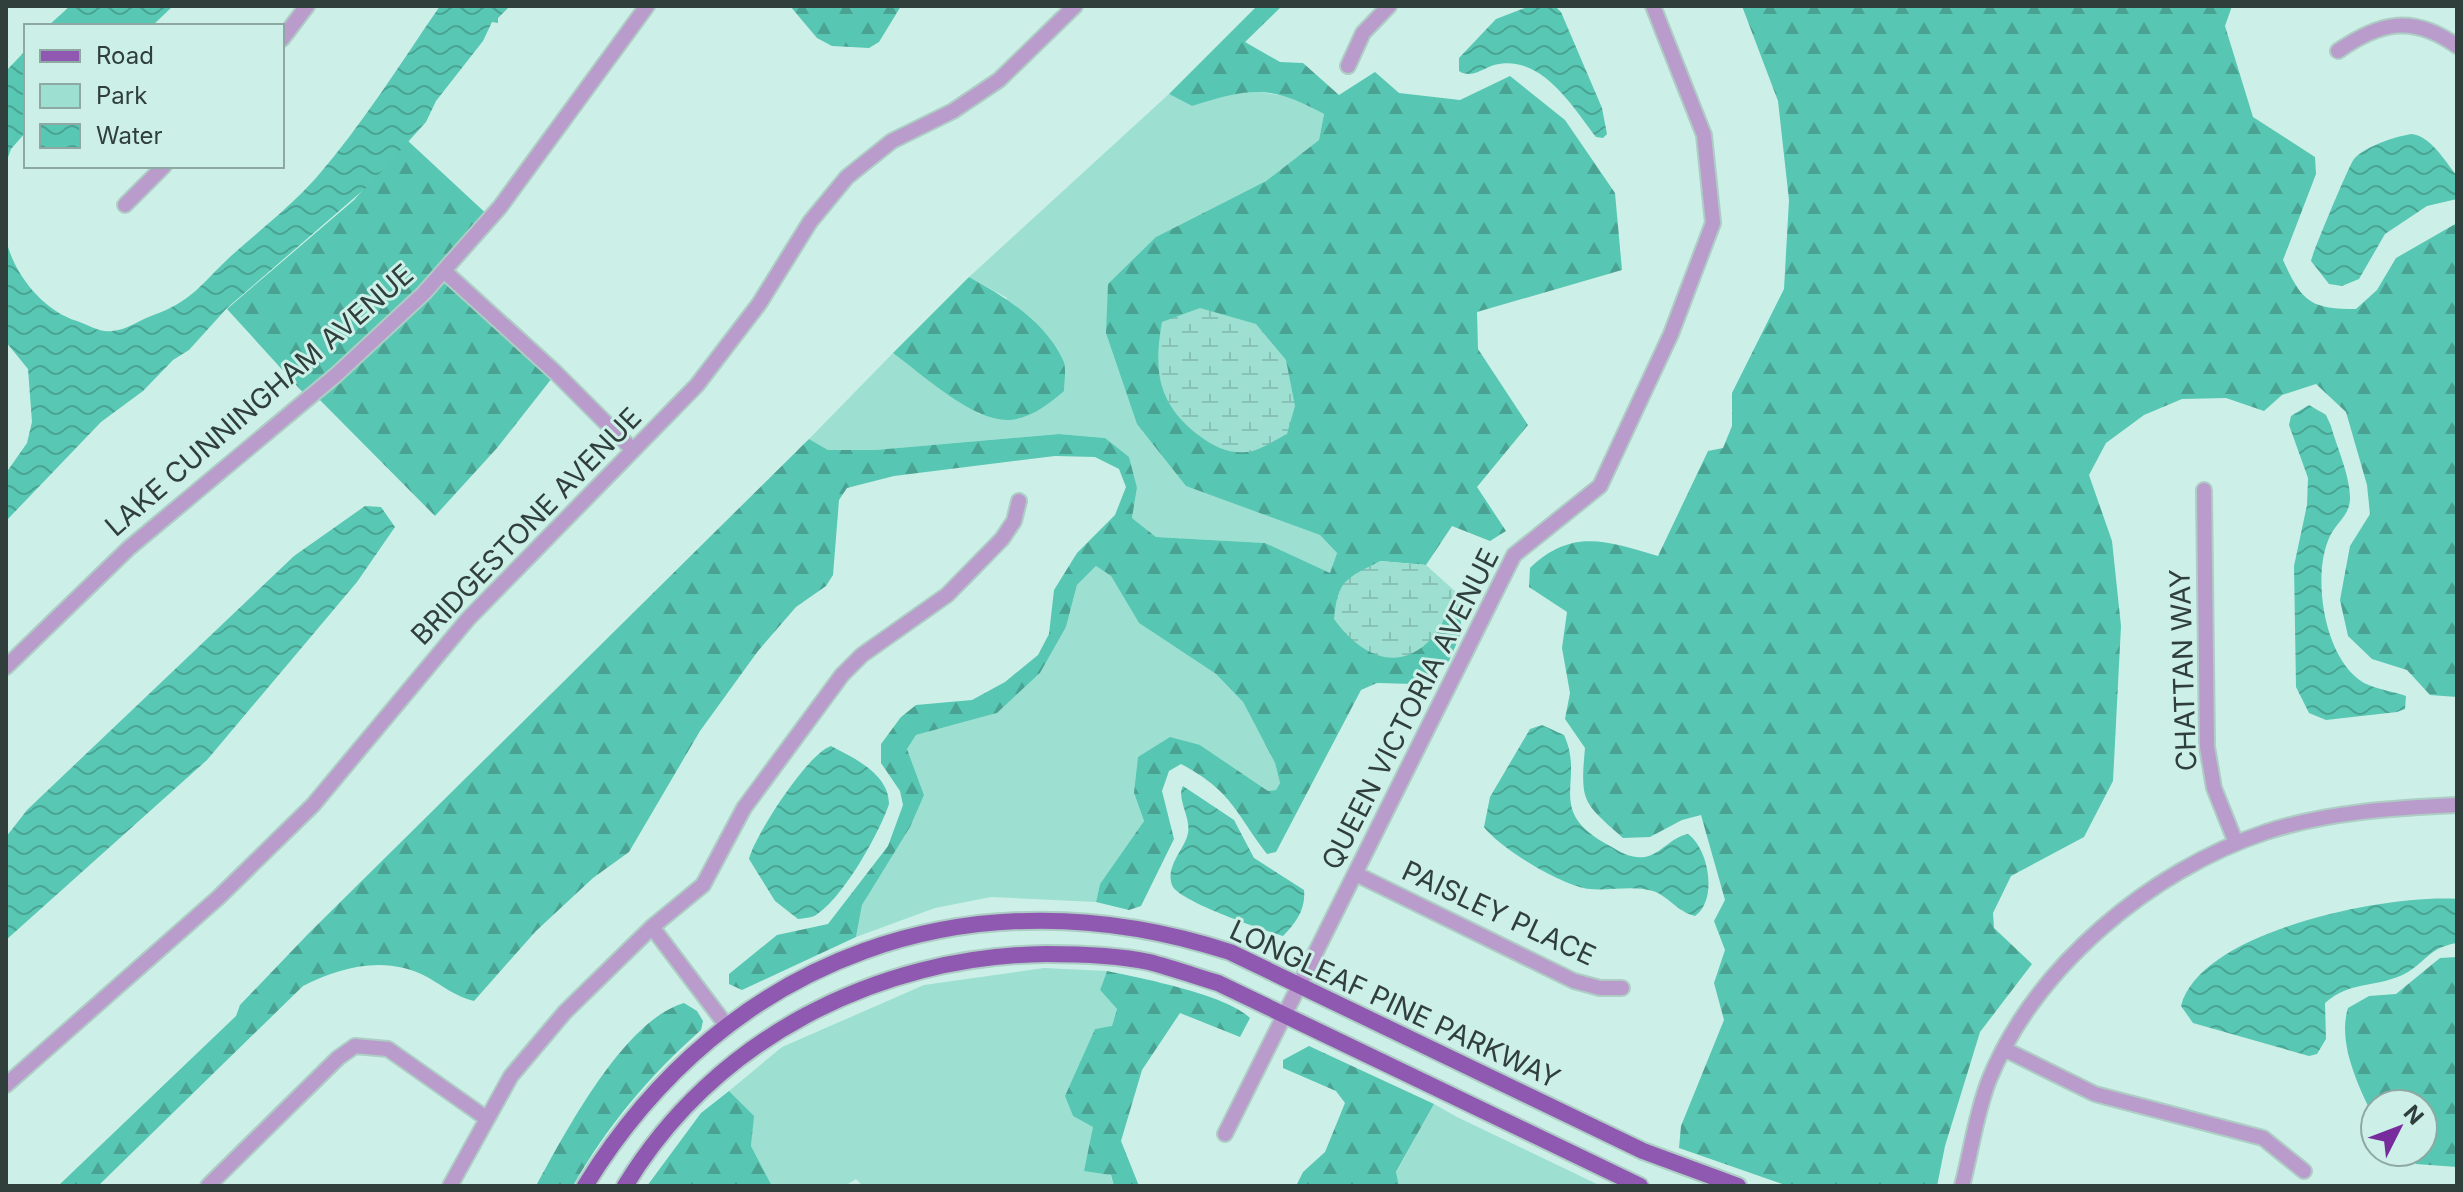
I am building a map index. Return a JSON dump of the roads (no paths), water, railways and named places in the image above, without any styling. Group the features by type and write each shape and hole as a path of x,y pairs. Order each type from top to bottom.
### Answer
{"main road":[{"name":"LONGLEAF PINE PARKWAY","path":"585,1186 613,1143 662,1084 726,1025 770,996 867,949 924,934 1018,921 1080,920 1161,932 1230,952 1643,1151 1738,1186"},
{"name":"LONGLEAF PINE PARKWAY","path":"625,1186 686,1107 747,1052 787,1025 837,999 917,970 1020,954 1113,957 1147,962 1218,983 1640,1186"}],"street":[{"path":"284,36 307,6"},
{"name":"LAKE CUNNINGHAM AVENUE","path":"6,667 129,548 336,375 444,271 500,207 647,6"},
{"name":"BRIDGESTONE AVENUE","path":"6,1085 283,836 468,619 664,419 727,347 759,304 810,222 847,177 892,141 953,111 999,80 1075,6"},
{"path":"1348,66 1363,33 1389,6"},
{"name":"QUEEN VICTORIA AVENUE","path":"1225,1134 1514,555 1600,486 1671,334 1713,223 1704,135 1653,6"},
{"path":"2338,51 2368,30 2390,24 2430,31 2457,46"},
{"path":"125,205 162,168"},
{"path":"444,271 556,373 632,449"},
{"name":"CHATTAN WAY","path":"2204,490 2207,747 2214,788 2236,843"},
{"path":"450,1186 511,1076 565,1012 652,927 703,885 744,808 842,675 862,655 947,595 1002,539 1014,521 1019,501"},
{"path":"1962,1186 1988,1083 2004,1049 2045,986 2090,941 2156,889 2236,843 2343,813 2457,805"},
{"name":"PAISLEY PLACE","path":"1356,874 1574,981 1600,988 1622,988"},
{"path":"652,927 726,1025"},
{"path":"208,1186 338,1058 355,1046 388,1049 486,1118"},
{"path":"2004,1049 2095,1094 2263,1138 2304,1171"}],"water":[{"path":"70,6 173,6 154,24 50,24"},
{"path":"440,6 510,6 498,18 498,23 492,22 483,41 436,101 426,122 368,186 227,308 189,350 173,360 143,391 101,422 6,521 6,473 27,443 32,422 28,369 6,342 6,239 15,265 41,300 64,316 94,328 108,331 122,329 177,305 196,291 316,178 365,116"},
{"path":"1530,6 1555,6 1561,12 1602,108 1607,134 1603,138 1596,137 1554,85 1526,67 1511,63 1494,65 1472,74 1459,71 1459,58 1496,19"},
{"path":"24,52 24,134 11,149 6,163 6,71"},
{"path":"2411,134 2431,144 2457,176 2457,199 2427,206 2385,234 2359,279 2342,286 2329,284 2311,261 2351,164 2359,154 2373,146"},
{"path":"2309,405 2326,415 2331,426 2348,480 2350,498 2346,514 2330,536 2324,553 2322,594 2331,637 2350,672 2364,683 2406,696 2405,709 2397,712 2326,720 2309,713 2296,687 2294,566 2307,505 2308,478 2289,425 2291,416"},
{"path":"365,506 381,507 395,527 357,582 207,760 6,940 6,837 27,810 294,556"},
{"path":"1542,725 1564,735 1570,752 1572,808 1590,833 1622,853 1640,857 1656,853 1688,834 1695,841 1706,862 1708,887 1707,899 1695,916 1653,891 1579,887 1517,855 1484,827 1490,797 1530,729"},
{"path":"831,746 877,776 887,793 889,804 869,848 837,895 816,915 798,919 775,901 749,859 761,832 784,796 809,763"},
{"path":"1183,786 1234,820 1254,858 1304,890 1299,915 1283,936 1204,907 1177,892 1172,885 1173,864 1188,833 1181,796"},
{"path":"2457,899 2457,943 2435,951 2397,977 2335,995 2325,1003 2326,1039 2317,1054 2309,1056 2193,1023 2181,1006 2196,979 2223,957 2259,937 2345,911 2388,903"}]}
